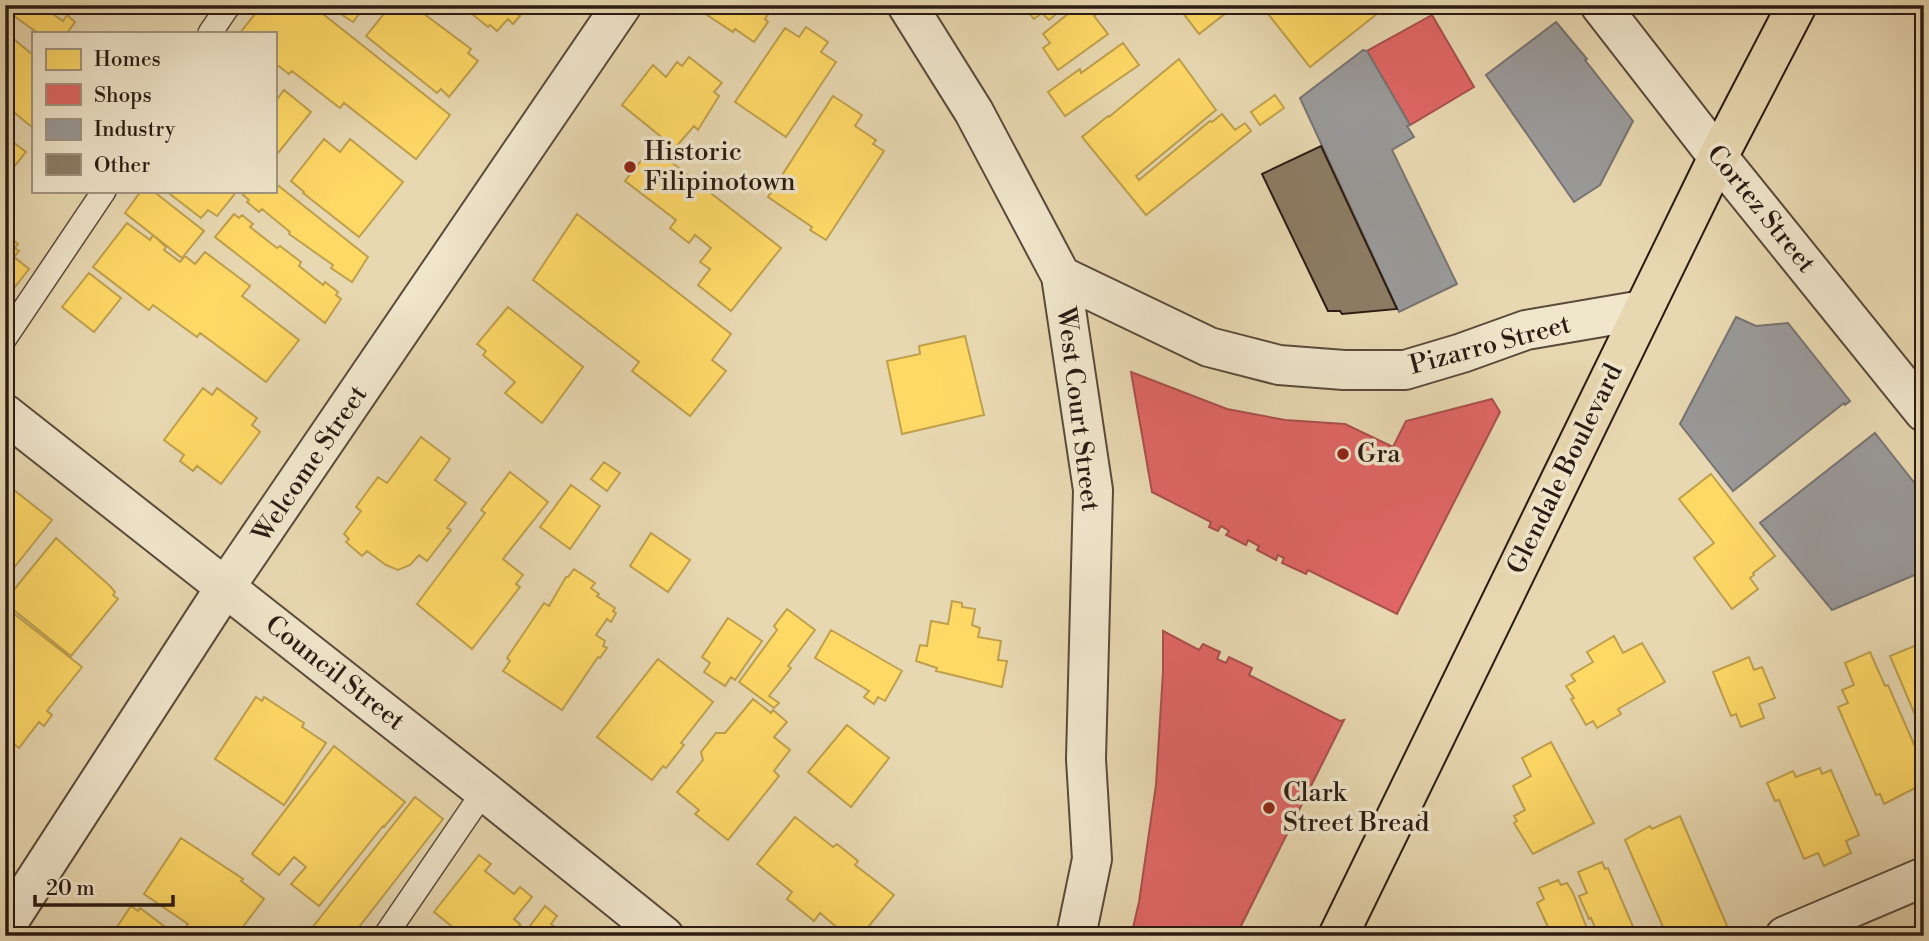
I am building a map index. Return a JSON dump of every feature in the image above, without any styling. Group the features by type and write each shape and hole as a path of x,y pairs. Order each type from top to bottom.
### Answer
{"main road":[{"name":"Glendale Boulevard","path":"1338,936 1718,157 1797,5"}],"street":[{"name":"Welcome Street","path":"5,927 226,586 622,5"},
{"name":"West Court Street","path":"907,5 974,112 1061,276 1093,490 1086,759 1092,859 1076,936"},
{"name":"Cortez Street","path":"1600,5 1718,157 1924,412"},
{"name":"Pizarro Street","path":"1061,276 1209,347 1279,365 1344,370 1405,370 1525,330 1643,310"},
{"name":"Council Street","path":"5,414 226,586 664,936"},
{"path":"1785,936 1924,877"}],"lane":[{"path":"211,32 229,5"},
{"path":"5,338 103,192"},
{"path":"385,936 484,791"}],"building: Homes":[{"path":"5,5 55,5 50,12 63,21 67,15 75,22 68,32 37,32 5,8"},
{"path":"262,5 321,5 318,10 450,115 416,159 344,103 340,108 292,71 289,74 276,64 276,32 241,32"},
{"path":"327,5 366,5 353,22"},
{"path":"391,5 412,5 471,49 468,53 478,61 449,97 441,89 437,93 366,36"},
{"path":"461,5 518,5 514,11 520,16 513,24 508,19 497,31"},
{"path":"704,5 774,5 765,19 768,22 754,42 707,15 710,11"},
{"path":"1022,5 1067,5 1049,20 1042,13 1034,19"},
{"path":"1079,5 1108,5 1094,16 1108,34 1058,70 1043,48 1050,43 1043,34"},
{"path":"1177,5 1220,5 1226,13 1199,34"},
{"path":"1261,5 1388,5 1310,67"},
{"path":"806,27 828,42 821,52 836,62 786,137 735,102 785,28 799,37"},
{"path":"5,32 32,54 32,127 5,105"},
{"path":"1123,43 1139,65 1065,116 1048,92 1080,69 1081,73"},
{"path":"689,57 722,83 714,92 719,96 698,130 694,126 675,148 622,105 653,65 666,77 677,62 682,66"},
{"path":"1179,59 1216,110 1136,176 1139,180 1222,114 1235,130 1245,123 1251,131 1146,215 1082,137"},
{"path":"284,90 311,112 276,154 276,101"},
{"path":"1275,95 1284,108 1260,125 1251,112"},
{"path":"833,96 862,115 855,126 876,140 873,144 884,151 826,240 810,230 812,227 768,197"},
{"path":"5,136 26,152 5,178"},
{"path":"324,139 340,152 350,139 403,182 359,237 291,181"},
{"path":"652,147 781,248 731,311 698,285 710,269 700,262 711,248 695,235 689,243 670,228 676,220 625,181"},
{"path":"276,184 368,257 352,282 289,234 290,232 262,209 259,212 243,195 246,192 276,192"},
{"path":"140,192 154,192 204,231 182,258 125,213"},
{"path":"167,192 236,192 217,216 208,210 201,218"},
{"path":"234,214 239,218 242,215 253,224 250,227 301,262 299,266 323,285 325,282 338,292 336,295 341,299 325,323 215,237"},
{"path":"577,214 731,334 712,360 726,371 690,416 632,371 639,362 533,280"},
{"path":"127,223 150,240 153,235 166,247 164,250 180,262 185,256 195,264 205,252 250,286 242,296 299,340 266,382 200,333 197,337 153,305 149,310 93,267"},
{"path":"5,234 18,244 15,248 19,251 14,257 29,269 7,297 10,299 5,305"},
{"path":"89,273 121,298 94,332 62,307"},
{"path":"508,307 583,367 542,423 505,393 515,382 483,355 486,351 477,344"},
{"path":"965,336 984,415 902,434 887,361 920,354 919,346"},
{"path":"203,388 212,395 217,388 257,418 252,425 260,432 221,484 197,466 193,471 180,461 184,455 164,440"},
{"path":"421,437 450,459 435,480 466,503 447,528 451,530 427,561 419,555 410,565 398,570 367,551 362,556 346,542 349,539 344,534 361,511 356,507 378,477 387,483"},
{"path":"604,462 620,473 607,491 591,479"},
{"path":"510,472 548,502 503,559 523,575 516,584 520,587 472,649 417,604 485,513 481,510"},
{"path":"1711,474 1775,556 1750,578 1758,589 1732,609 1694,558 1714,543 1679,499"},
{"path":"5,483 52,520 5,579"},
{"path":"571,485 600,506 570,549 540,527"},
{"path":"651,533 690,560 668,592 630,566"},
{"path":"56,538 110,586 115,592 113,595 118,599 71,656 5,603 5,594 10,588 13,591"},
{"path":"574,569 595,583 591,588 599,594 597,596 615,608 613,611 616,613 611,622 607,619 596,635 605,641 603,646 607,648 562,710 503,671 510,661 507,658 544,603 549,606 566,577"},
{"path":"952,601 962,603 962,607 975,609 972,625 980,628 978,637 1001,641 998,660 1007,661 1002,687 936,671 937,668 916,661 920,645 927,646 931,621 948,624"},
{"path":"8,609 82,667 47,711 52,715 44,726 39,722 19,748 5,738 5,613"},
{"path":"787,609 815,630 769,696 779,703 774,708 739,682 777,630 774,626"},
{"path":"728,618 762,641 735,680 731,677 725,686 704,672 710,663 702,657"},
{"path":"831,630 902,671 885,701 878,697 874,704 864,697 869,691 815,658"},
{"path":"1614,636 1623,653 1642,643 1665,682 1618,709 1621,714 1597,728 1593,721 1586,725 1566,686 1575,681 1571,675 1593,662 1587,652"},
{"path":"1924,642 1924,736 1890,656"},
{"path":"1870,652 1885,686 1888,685 1924,767 1924,775 1920,776 1923,784 1884,804 1880,794 1876,795 1838,707 1848,703 1842,690 1854,685 1845,663"},
{"path":"1749,657 1754,670 1762,667 1775,698 1759,704 1764,718 1741,727 1736,714 1731,716 1713,672"},
{"path":"658,659 713,702 681,743 684,745 666,768 663,766 652,780 597,737"},
{"path":"256,697 262,701 264,697 304,723 302,727 326,743 284,805 215,759"},
{"path":"753,699 787,722 774,737 790,750 774,771 779,776 728,840 695,814 699,810 677,792 703,760 701,752 716,733 725,733"},
{"path":"847,725 889,758 851,807 808,772"},
{"path":"1551,742 1594,823 1533,854 1514,823 1517,821 1514,816 1525,810 1513,786 1531,776 1522,758"},
{"path":"334,746 405,802 319,906 291,884 306,867 294,857 279,875 252,854"},
{"path":"1820,768 1822,774 1831,770 1859,835 1846,841 1851,853 1824,866 1818,853 1804,859 1779,800 1775,801 1767,783 1793,771 1796,777"},
{"path":"415,797 443,819 352,936 323,936 312,928"},
{"path":"1680,816 1731,936 1667,936 1625,840 1650,826 1652,829"},
{"path":"795,817 833,847 837,844 858,861 855,865 894,895 861,936 847,936 820,913 814,921 787,899 792,892 757,864"},
{"path":"181,838 243,879 241,881 264,899 236,936 192,936 184,930 188,924 144,894"},
{"path":"479,855 491,864 485,871 514,894 520,887 532,897 514,919 520,924 513,934 507,929 501,936 464,936 434,912"},
{"path":"1602,862 1605,869 1608,868 1637,936 1596,936 1591,918 1589,919 1579,896 1587,893 1578,872"},
{"path":"1558,880 1561,885 1567,883 1573,893 1590,936 1552,936 1537,903 1544,899 1539,888"},
{"path":"131,906 138,911 140,908 177,936 116,936 118,933 115,930"},
{"path":"545,906 557,916 551,924 567,936 514,935 521,926 527,930"}],"building: Shops":[{"path":"1432,15 1474,87 1410,125 1367,51"},
{"path":"1131,372 1227,409 1285,420 1345,424 1393,447 1406,421 1492,399 1500,412 1397,614 1308,570 1306,574 1282,563 1284,558 1278,555 1276,560 1257,550 1259,546 1248,540 1246,545 1226,535 1229,531 1221,526 1218,531 1209,527 1211,522 1152,492"},
{"path":"1163,631 1199,650 1203,644 1220,652 1217,659 1226,663 1229,657 1252,668 1249,675 1340,721 1344,720 1236,936 1131,936 1139,902 1156,785"}],"building: Industry":[{"path":"1556,22 1633,121 1600,185 1574,202 1486,75"},
{"path":"1363,50 1367,51 1410,125 1407,126 1414,137 1392,150 1457,284 1399,312 1300,98"},
{"path":"1736,317 1756,326 1788,323 1850,401 1733,491 1680,424"},
{"path":"1875,433 1924,495 1924,571 1832,610 1760,523"}],"building: Other":[{"path":"1321,146 1397,309 1342,314 1340,311 1328,311 1262,174"}],"place":[{"name":"Historic Filipinotown","path":"630,167"},
{"name":"Gra","path":"1343,454"},
{"name":"Clark Street Bread","path":"1269,808"}]}
